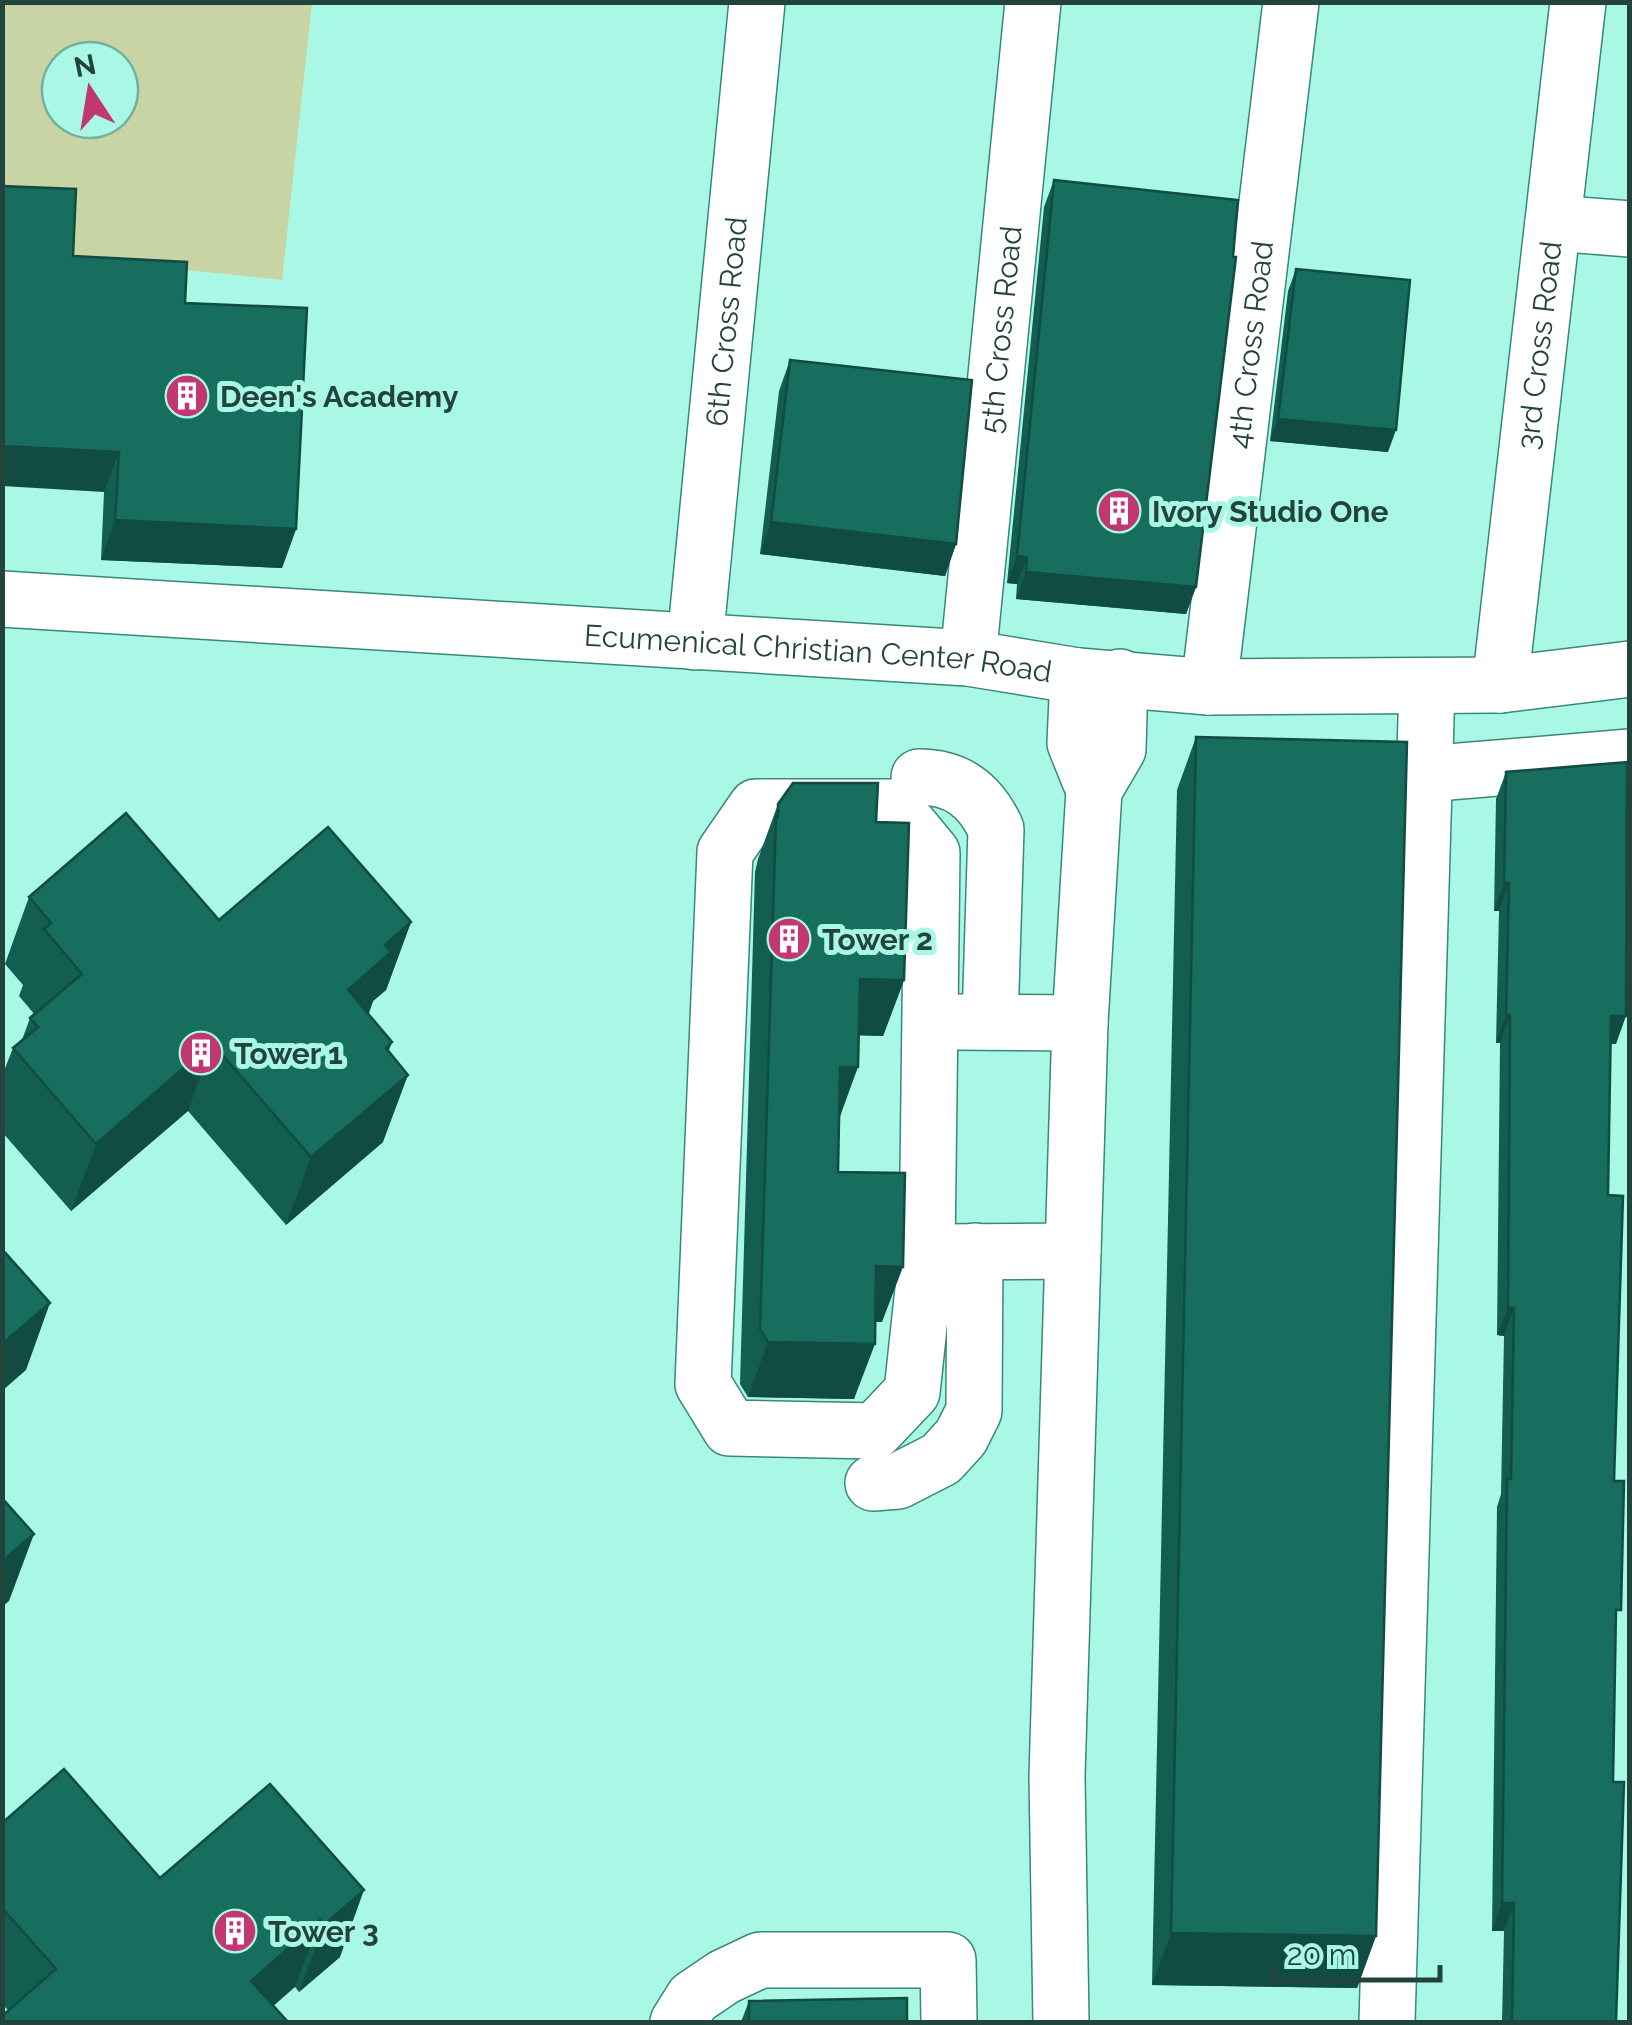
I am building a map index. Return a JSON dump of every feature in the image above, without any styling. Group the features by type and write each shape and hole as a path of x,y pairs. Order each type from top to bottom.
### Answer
{"street":[{"name":"6th Cross Road","path":"695,642 757,2"},
{"name":"5th Cross Road","path":"968,658 1033,2"},
{"name":"4th Cross Road","path":"1209,687 1290,2"},
{"name":"3rd Cross Road","path":"1500,685 1578,2"},
{"path":"1553,223 1630,229"},
{"name":"Ecumenical Christian Center Road","path":"2,599 968,658 1099,677 1209,687 1500,685 1630,669"},
{"path":"1061,2022 1058,1776 1080,1023 1094,790 1075,742 1099,677"},
{"path":"1388,2022 1427,686"},
{"path":"1424,774 1630,757"},
{"path":"919,777 936,777 968,790 985,807 996,829 990,1022"},
{"path":"873,1483 898,1481 941,1459 961,1437 974,1411 951,1252 930,1021 932,853 894,808 756,806 725,852 702,1384 730,1428 875,1431 912,1392 951,1252"},
{"path":"930,1021 1080,1023"},
{"path":"951,1252 1073,1252"},
{"path":"810,1934 929,1929 952,1941 948,1960 949,2022"},
{"path":"678,2022 693,1998 760,1960 948,1960"}],"green space":[{"path":"3,3 312,3 282,280 3,251"}],"building":[{"path":"1054,180 1238,200 1236,257 1196,587 1026,572 1027,557 1017,556"},
{"path":"2,186 76,189 73,256 187,262 185,303 307,308 296,529 115,520 119,452 2,446"},
{"path":"1296,269 1410,280 1396,430 1278,419"},
{"path":"790,360 972,380 956,544 771,522"},
{"path":"1196,737 1407,742 1376,1936 1171,1933"},
{"path":"1627,762 1626,1016 1611,1016 1608,1195 1623,1196 1614,1481 1624,1481 1621,1610 1616,1610 1613,1782 1624,1782 1616,2022 1512,2022 1514,1903 1502,1903 1507,1479 1511,1479 1514,1308 1508,1308 1510,1015 1506,1015 1506,772"},
{"path":"793,783 878,783 876,822 909,823 904,980 860,979 858,1067 840,1067 838,1172 905,1173 903,1267 876,1266 875,1344 768,1342 760,1329 776,817 778,804"},
{"path":"126,813 219,920 328,827 411,922 385,945 391,952 348,990 392,1042 386,1048 408,1075 311,1157 212,1043 96,1144 13,1048 38,1027 30,1018 82,974 44,929 51,923 29,897"},
{"path":"2,1249 50,1303 2,1344"},
{"path":"2,1498 34,1534 2,1561"},
{"path":"64,1769 160,1878 270,1784 364,1890 324,1925 320,1920 251,1981 288,2022 2,2022 2,2016 56,1969 2,1908 2,1823"},
{"path":"907,1998 907,2022 749,2022 749,2001"}],"place":[{"name":"Deen's Academy","path":"187,396"},
{"name":"Ivory Studio One","path":"1119,511"},
{"name":"Tower 2","path":"789,939"},
{"name":"Tower 1","path":"201,1053"},
{"name":"Tower 3","path":"235,1931"}]}
